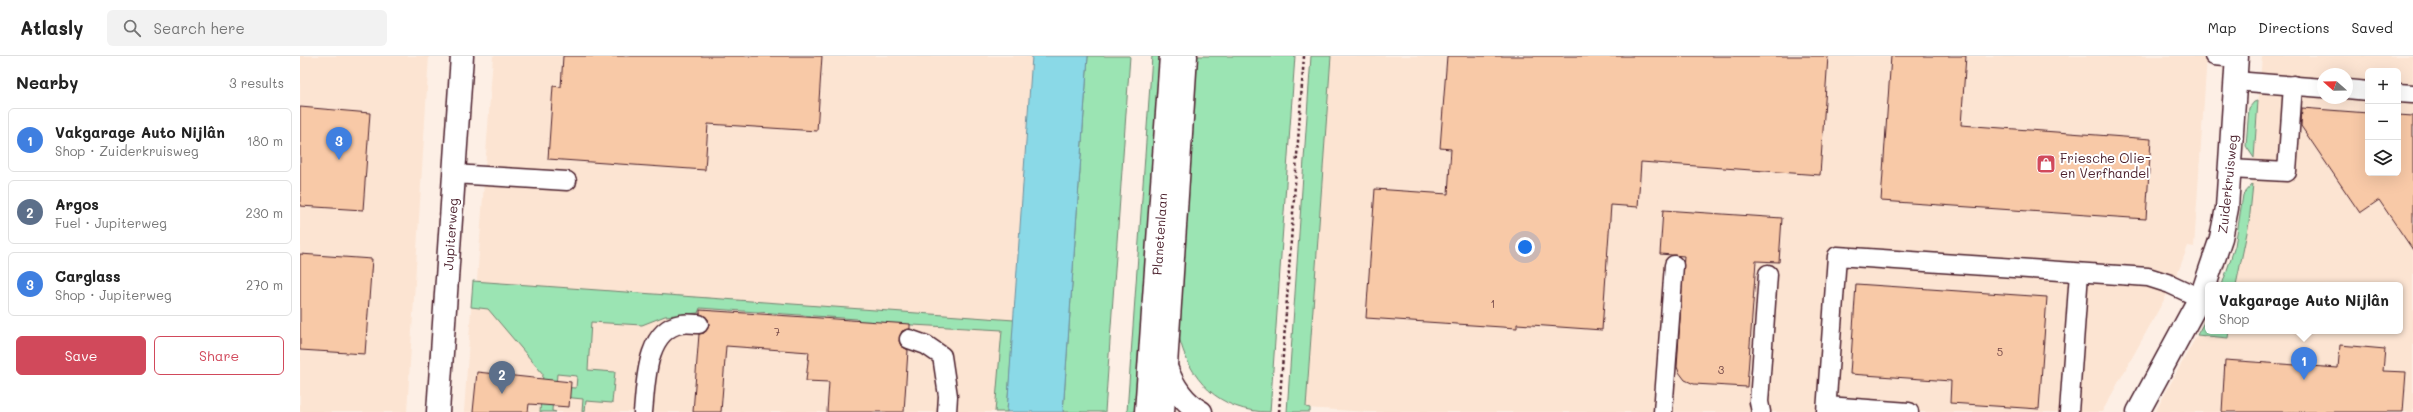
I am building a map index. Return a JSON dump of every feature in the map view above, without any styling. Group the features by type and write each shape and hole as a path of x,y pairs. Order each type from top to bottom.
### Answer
{"main road":[{"name":"Jupiterweg","path":"438,412 462,56"},
{"name":"Planetenlaan","path":"1146,412 1171,56"},
{"name":"Planetenlaan","path":"1163,412 1186,56"},
{"name":"Zuiderkruisweg","path":"2206,282 2221,238 2227,208 2237,57"},
{"name":"Zuiderkruisweg","path":"2138,412 2200,298 2205,284"},
{"path":"1166,367 1177,390 1194,408 1201,412"}],"lane":[{"path":"2214,56 2237,57"},
{"path":"2236,81 2317,87"},
{"path":"2230,169 2287,172 2293,85"},
{"path":"2353,90 2365,91"},
{"path":"2401,93 2413,94"},
{"path":"453,174 567,181"},
{"path":"1909,412 1827,409 1837,256 2148,277 2170,284 2200,298"},
{"path":"1663,412 1674,265"},
{"path":"2069,412 2079,273"},
{"path":"1761,412 1759,402 1768,274"},
{"path":"643,412 647,368 652,351 665,332 680,324 699,324"},
{"path":"909,339 926,345 942,356 948,396 947,412"}],"path":[{"path":"1279,412 1304,56"}],"shaded area":[{"path":"300,56 429,56 407,412 300,412"},
{"path":"493,56 1032,56 1007,412 464,412 473,281 477,281"},
{"path":"1331,56 2207,56 2194,247 2188,246 2175,280 2102,412 1368,412 1306,408"},
{"path":"2262,56 2413,56 2413,412 2155,412 2197,335 2228,338 2229,334 2403,334 2403,282 2237,282 2249,223"}],"green space":[{"path":"1088,56 1130,56 1105,412 1063,412"},
{"path":"1152,56 1164,56 1139,412 1127,412"},
{"path":"1195,56 1295,56 1270,412 1252,411 1236,406 1221,399 1209,390 1189,365 1178,332"},
{"path":"1311,56 1331,56 1306,407 1310,408 1310,412 1287,412"},
{"path":"2258,101 2254,158 2246,146 2249,108 2254,102"},
{"path":"2253,184 2249,223 2237,282 2223,282 2235,246 2243,195"},
{"path":"473,281 1014,320 1007,412 995,412 1002,330 859,322 857,319 700,308 698,313 665,316 642,325 591,322 588,370 615,372 612,403 586,401 585,412 582,412 583,399 553,396 552,411 556,412 540,412 543,374 488,309 471,307","holes":["557,374 577,376 576,388 556,387"]},
{"path":"2205,320 2205,334 2229,334 2228,338 2197,335"}],"water":[{"path":"1032,56 1088,56 1063,412 1007,412"}],"building":[{"path":"563,56 822,56 817,131 708,124 705,170 548,159 553,86 561,87"},
{"path":"1447,56 1828,56 1820,175 1641,162 1638,207 1611,205 1602,330 1517,324 1517,328 1366,318 1375,189 1448,194 1451,149 1440,148"},
{"path":"1891,56 1966,56 1961,125 2151,139 2146,219 1881,201"},
{"path":"300,107 370,113 363,210 300,206"},
{"path":"2302,108 2365,113 2365,176 2401,176 2401,115 2413,116 2413,250 2379,200 2360,213 2301,126"},
{"path":"1663,210 1782,218 1779,262 1756,261 1747,387 1694,384 1685,380 1679,372 1677,367 1684,256 1660,254"},
{"path":"300,254 372,259 365,354 300,350"},
{"path":"1856,284 2047,297 2039,409 1950,403 1951,381 1850,374"},
{"path":"700,310 910,324 910,329 902,331 899,341 901,346 908,350 904,412 827,412 829,382 806,381 809,352 726,346 721,412 693,412 699,334 704,333 709,325 708,319 700,314"},
{"path":"2340,345 2385,349 2383,371 2406,372 2403,412 2222,412 2225,360 2338,368"},
{"path":"477,372 571,382 569,407 529,404 528,412 473,412"}],"place":[{"name":"Carglass","path":"339,160"},
{"name":"Friesche Olie- en Verfhandel","path":"2046,164"},
{"name":"Vakgarage Auto Nijlân","path":"2304,380"},
{"name":"Argos","path":"502,394"}]}
